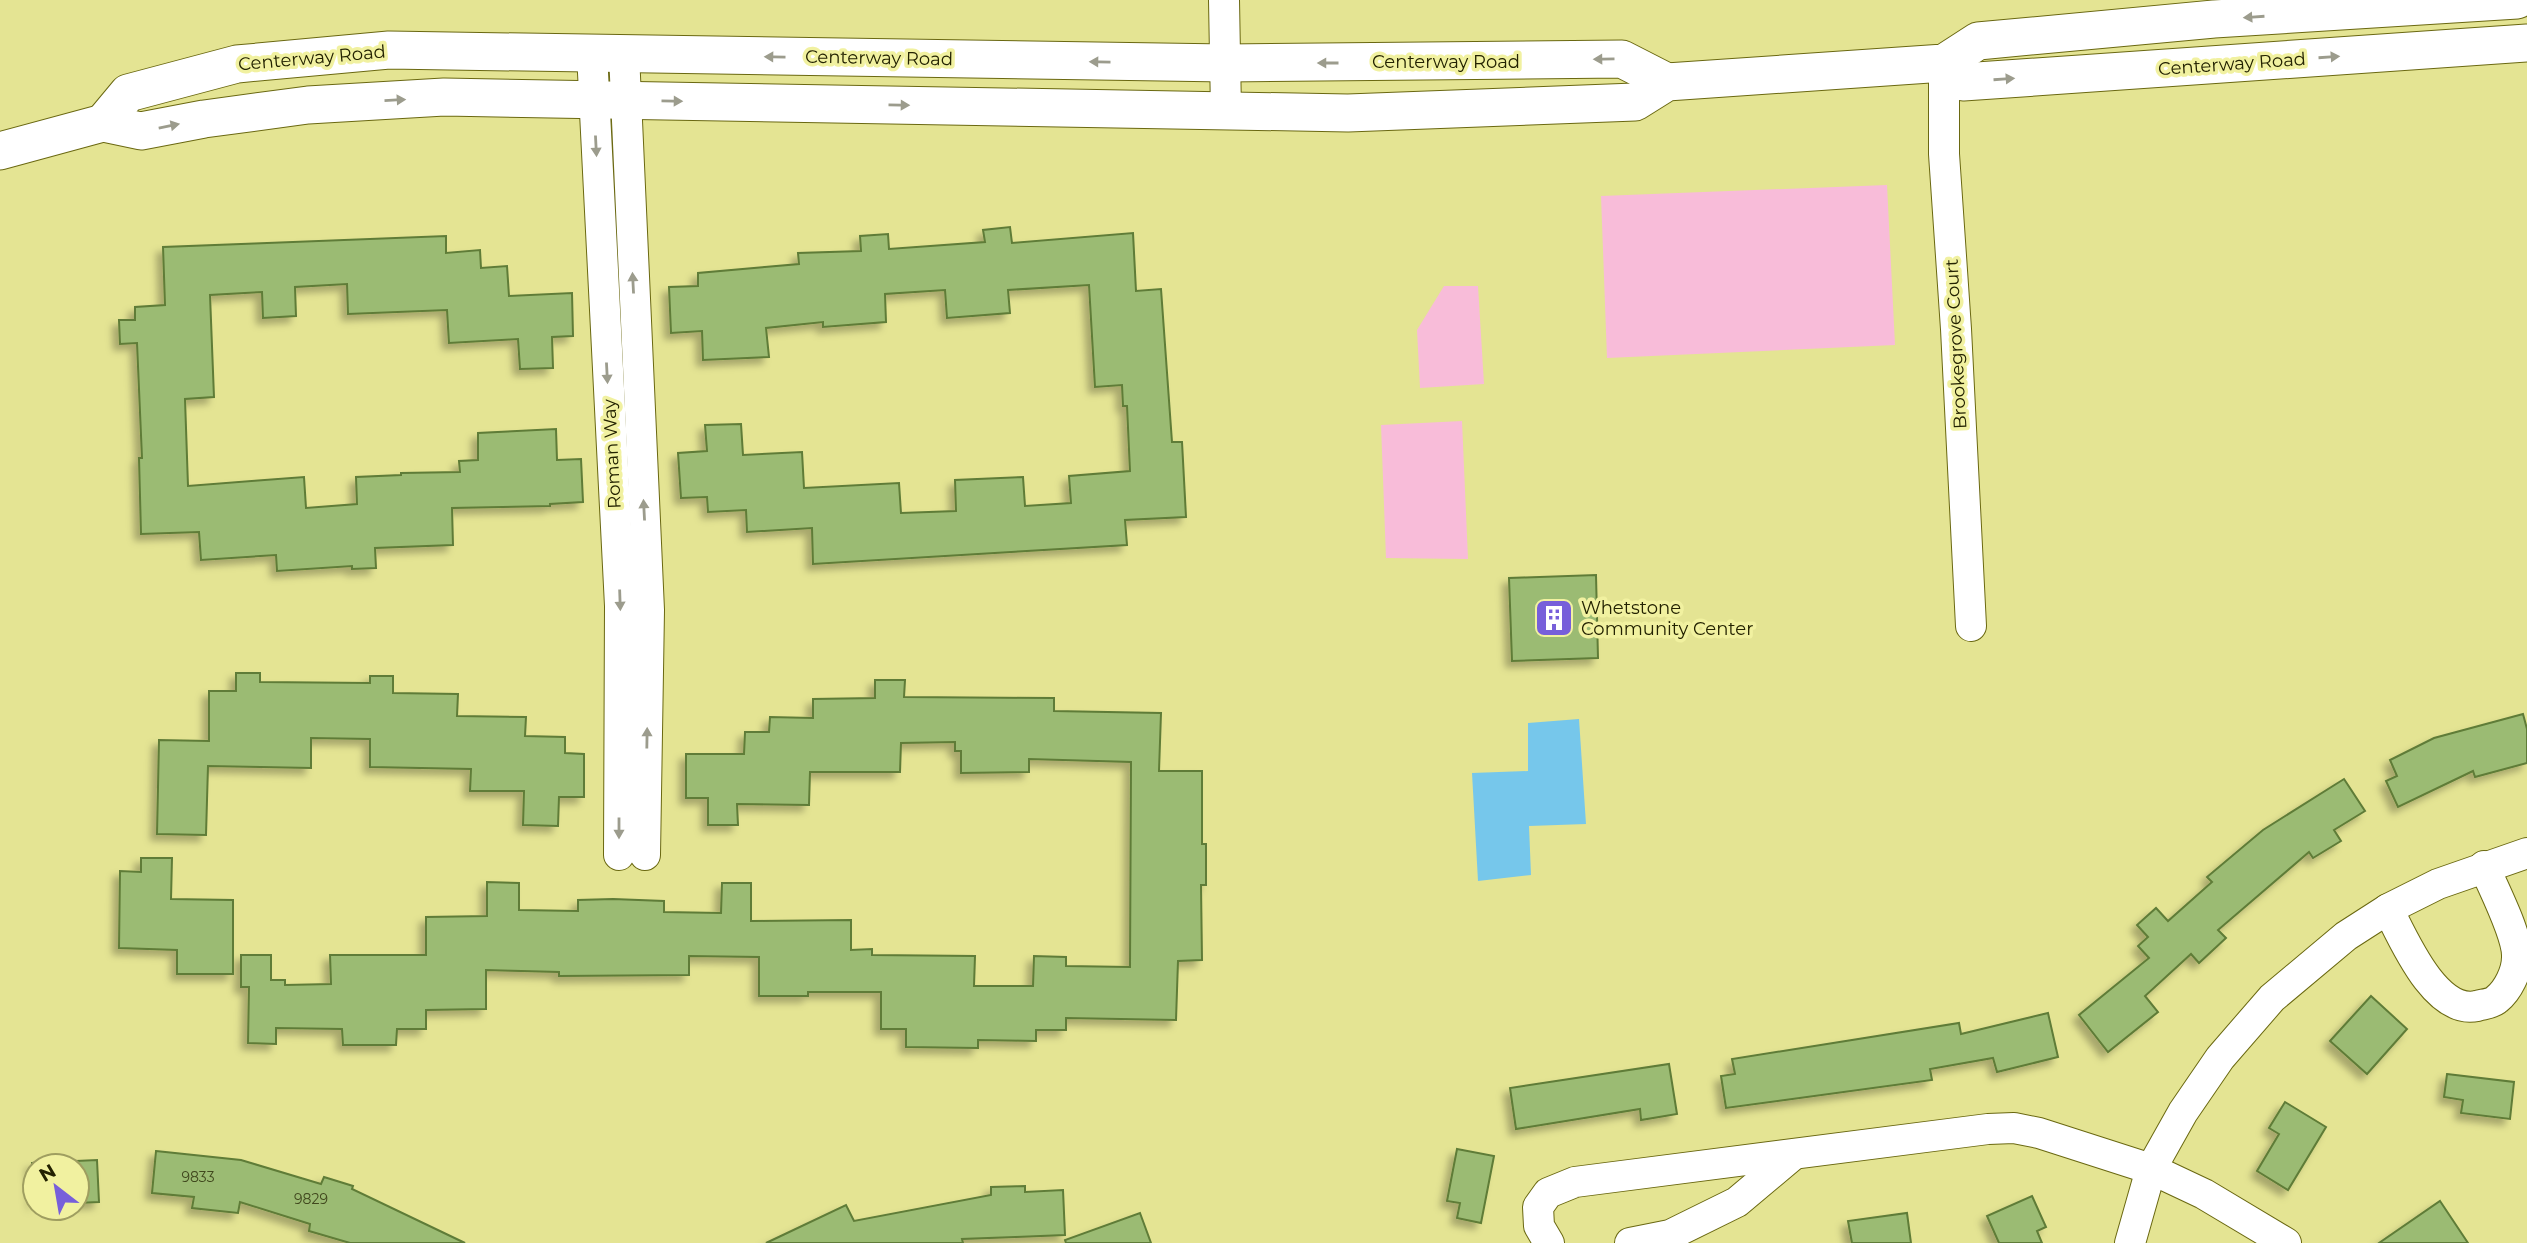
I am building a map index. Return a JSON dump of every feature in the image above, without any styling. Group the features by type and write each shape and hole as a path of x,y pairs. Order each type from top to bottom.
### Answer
{"street":[{"path":"1224,0 1226,111"},
{"path":"0,151 103,123 141,131 308,105 444,97 1348,113 1635,102 1667,82 1944,63 1978,41 2214,19 2518,0"},
{"name":"Centerway Road","path":"1944,63 1964,82 2527,43"},
{"name":"Centerway Road","path":"103,123 128,93 237,64 389,50 1226,63 1622,59 1667,82"},
{"name":"Roman Way","path":"608,54 620,606 632,855"},
{"name":"Brookegrove Court","path":"1944,63 1944,154 1971,626"},
{"path":"2130,1243 2151,1169 2183,1112 2220,1058 2273,998 2346,936 2388,909 2438,884 2527,853"},
{"path":"2388,909 2435,990 2470,1007 2495,1002 2511,982 2517,957 2510,929 2484,866"},
{"path":"1549,1243 1539,1226 1538,1207 1548,1193 1576,1182 1988,1129 2014,1128 2039,1133 2151,1169 2204,1194 2286,1243"},
{"path":"1630,1243 1671,1235 1737,1202 1793,1155"}],"shaded area":[{"path":"1887,185 1895,345 1607,358 1601,196"},
{"path":"1444,286 1478,286 1484,384 1420,388 1417,330"},
{"path":"1462,421 1468,559 1386,558 1381,425"}],"water":[{"path":"1579,719 1586,824 1529,826 1531,875 1478,881 1472,773 1528,771 1528,723"}],"building":[{"path":"1010,227 1012,243 1133,233 1136,291 1161,289 1172,442 1182,442 1186,517 1125,520 1127,545 813,564 812,528 747,532 746,510 708,512 707,497 681,498 678,453 707,451 705,425 741,424 743,455 802,452 804,488 899,483 901,513 956,511 955,480 1023,477 1025,506 1071,503 1069,476 1130,471 1127,406 1123,406 1122,385 1095,387 1089,285 1008,290 1010,313 947,318 945,290 885,294 886,322 823,327 823,322 766,328 769,357 703,360 702,331 671,333 669,287 698,286 698,273 799,264 798,253 861,251 860,236 888,234 889,249 985,242 983,230"},
{"path":"446,236 446,253 480,250 481,268 507,266 509,296 572,293 573,336 552,337 553,368 520,369 518,339 449,343 447,310 348,314 347,284 295,287 296,316 263,318 262,292 210,295 214,397 185,399 188,486 304,477 306,508 357,504 356,477 460,472 459,461 478,460 478,433 556,429 557,460 581,459 583,502 550,506 452,508 453,545 375,548 376,568 352,569 352,566 277,571 276,555 201,560 199,532 141,534 139,458 142,458 137,343 120,344 119,320 135,320 135,307 165,305 163,247"},
{"name":"Whetstone Community Center","path":"1596,575 1598,658 1512,661 1509,578"},
{"path":"236,673 260,673 260,682 370,683 370,676 393,676 393,693 458,694 457,716 526,717 525,736 565,737 565,753 584,754 584,797 559,797 558,826 523,825 524,791 470,791 471,769 370,767 370,739 311,738 311,768 208,766 206,835 157,834 159,740 209,741 209,691 236,691"},
{"path":"875,680 905,680 904,697 1054,698 1054,711 1161,713 1159,771 1202,771 1202,844 1206,844 1206,885 1201,885 1202,960 1178,961 1176,1020 1066,1018 1066,1030 1036,1030 1036,1041 978,1040 978,1048 906,1047 906,1029 881,1029 881,992 808,992 808,996 759,996 759,957 689,956 689,975 559,976 559,972 486,970 486,1009 426,1010 426,1029 397,1029 396,1045 343,1045 342,1029 276,1028 276,1044 248,1043 249,987 241,987 241,955 271,955 271,980 285,980 285,985 331,984 330,955 426,955 426,917 487,916 487,882 519,883 519,910 578,911 578,900 613,899 664,901 664,912 721,913 722,883 751,883 751,921 851,920 851,950 872,949 872,955 975,956 974,986 1033,986 1034,956 1066,957 1066,966 1130,967 1131,762 1029,759 1029,772 961,773 961,751 955,751 955,742 901,743 900,772 810,772 809,805 737,804 738,825 708,825 708,798 686,798 686,754 744,754 745,732 769,732 770,717 813,718 813,699 875,698"},
{"path":"2523,714 2527,729 2527,763 2475,777 2473,771 2398,807 2386,781 2397,776 2390,760 2434,738"},
{"path":"2344,779 2365,811 2334,830 2341,841 2313,858 2309,852 2218,930 2226,938 2199,963 2191,954 2145,996 2158,1012 2108,1052 2079,1015 2149,958 2138,946 2148,937 2137,925 2156,908 2168,921 2212,882 2207,877 2263,830"},
{"path":"141,858 172,858 171,899 233,900 233,974 177,974 177,950 119,948 120,871 141,872"},
{"path":"2371,996 2407,1029 2367,1074 2330,1041"},
{"path":"2048,1013 2058,1057 1997,1072 1993,1058 1930,1069 1932,1080 1726,1108 1721,1076 1735,1074 1732,1059 1959,1023 1961,1034"},
{"path":"1669,1064 1677,1114 1641,1120 1640,1109 1516,1129 1510,1088"},
{"path":"2447,1074 2514,1082 2510,1119 2461,1113 2463,1100 2444,1097"},
{"path":"2285,1102 2326,1127 2288,1190 2257,1171 2279,1134 2269,1128"},
{"path":"1457,1149 1494,1156 1481,1223 1457,1218 1460,1203 1447,1201"},
{"path":"156,1151 241,1160 321,1184 324,1177 353,1186 352,1189 465,1243 350,1243 309,1231 310,1224 240,1202 238,1213 192,1208 194,1197 152,1193"},
{"path":"91,1160 97,1160 99,1202 91,1202"},
{"path":"1025,1186 1025,1192 1063,1190 1065,1235 962,1239 963,1243 766,1243 846,1205 854,1221 991,1195 991,1187"},
{"path":"2032,1196 2046,1227 2037,1231 2042,1243 1999,1243 1987,1216"},
{"path":"2440,1201 2468,1243 2379,1243"},
{"path":"1140,1213 1151,1243 1066,1243 1065,1240"},
{"path":"1907,1213 1911,1243 1852,1243 1848,1221"}],"place":[{"name":"Whetstone Community Center","path":"1554,618"}]}
